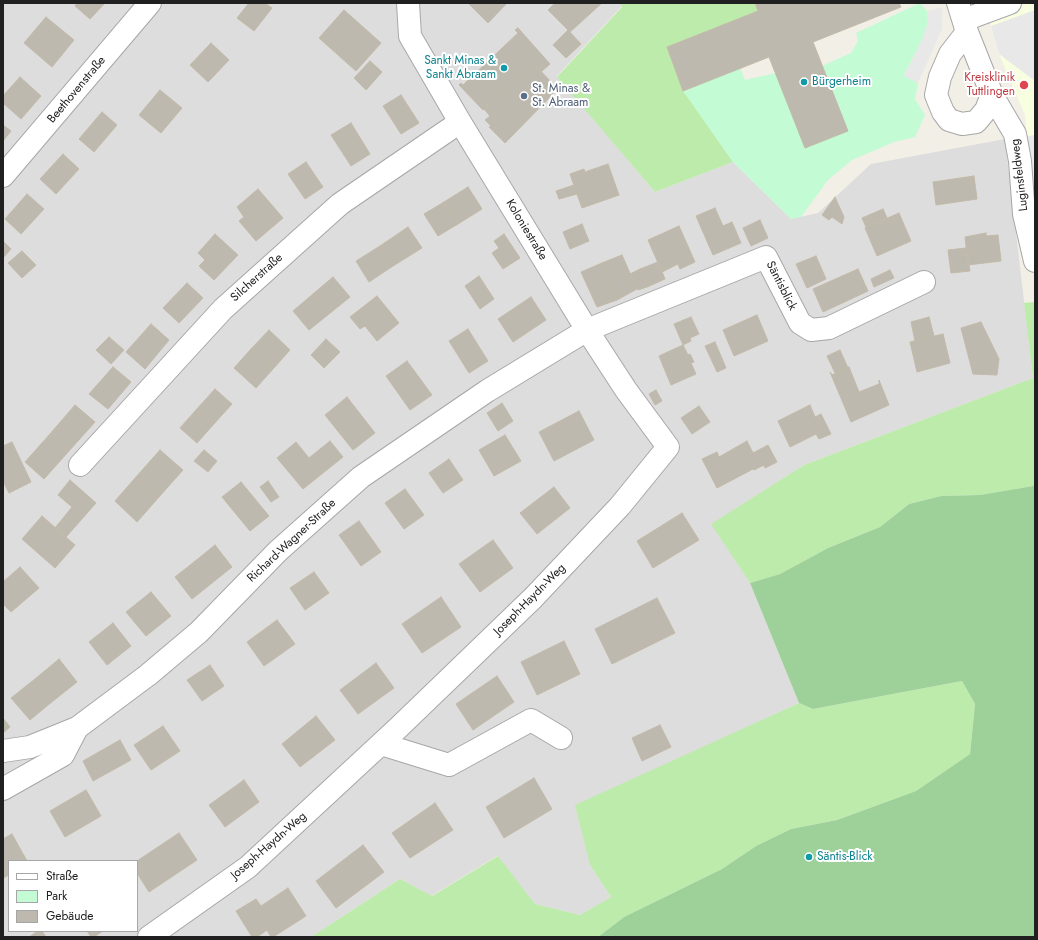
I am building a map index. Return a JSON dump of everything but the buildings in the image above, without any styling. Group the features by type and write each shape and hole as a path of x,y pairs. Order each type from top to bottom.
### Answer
{"street":[{"name":"Beethovenstraße","path":"3,176 150,3"},
{"name":"Koloniestraße","path":"408,3 410,36 460,122 587,330 626,390 668,447"},
{"path":"992,95 986,110 976,122 962,124 949,120 942,112 936,95 940,77 963,18 1010,3"},
{"name":"Luginsfeldweg","path":"963,18 992,95 1015,134 1020,161 1024,214 1035,261"},
{"name":"Silcherstraße","path":"80,465 223,309 340,204 460,122"},
{"name":"Säntisblick","path":"587,330 766,257 800,323 811,330 829,328 924,282"},
{"name":"Richard-Wagner-Straße","path":"3,751 30,747 76,728 148,675 199,632 278,551 361,477 487,391 587,330"},
{"name":"Joseph-Haydn-Weg","path":"149,937 248,868 381,744 533,598 620,506 668,447"},
{"path":"381,744 449,765 531,720 561,738"},
{"path":"3,789 63,755 76,728"}],"shaded area":[{"path":"3,3 620,3 622,6 557,76 655,192 733,162 791,219 818,213 871,164 1005,139 1033,378 804,465 712,524 750,583 799,703 702,748 590,865 611,897 580,915 535,904 497,856 431,896 400,879 311,937 3,937"},
{"name":"Kreisklinik Tuttlingen","path":"988,3 1035,3 1035,182 1031,182 1025,115 999,54 991,26"},
{"path":"942,7 942,29 918,83 904,76 922,40 927,25 927,11"},
{"path":"1035,10 1035,81 999,54 991,26"},
{"path":"1035,135 1035,182 1031,182 1027,136"}],"green space":[{"path":"620,3 755,3 758,11 667,47 683,90 733,162 655,192 557,77 622,7"},
{"path":"920,3 927,11 928,25 904,75 918,83 915,99 925,115 915,137 894,142 852,160 828,180 801,217 791,219 733,162 683,91 740,68 745,80 776,73 806,147 848,131 822,66 851,53 858,41 856,33"},
{"path":"1035,302 1035,483 1033,486 980,495 941,496 909,504 880,527 828,548 780,574 750,583 711,524 804,465 1033,378 1024,303"},
{"path":"1035,483 1035,937 598,937 624,917 722,869 756,846 791,829 837,820 916,791 970,754 975,704 962,681 813,709 799,703 750,583 780,574 828,548 880,527 909,504 941,496 980,495 1033,486"},
{"path":"962,681 975,704 970,754 916,791 837,820 791,829 756,846 722,869 624,917 598,937 311,937 400,879 432,896 498,856 535,904 580,915 611,897 590,865 575,805 799,703 813,709"}],"place":[{"name":"Sankt Minas & Sankt Abraam","path":"504,68"},
{"name":"Bürgerheim","path":"804,82"},
{"name":"Kreisklinik Tuttlingen","path":"1024,85"},
{"name":"St. Minas & St. Abraam","path":"524,96"},
{"name":"Säntis-Blick","path":"809,857"}]}
